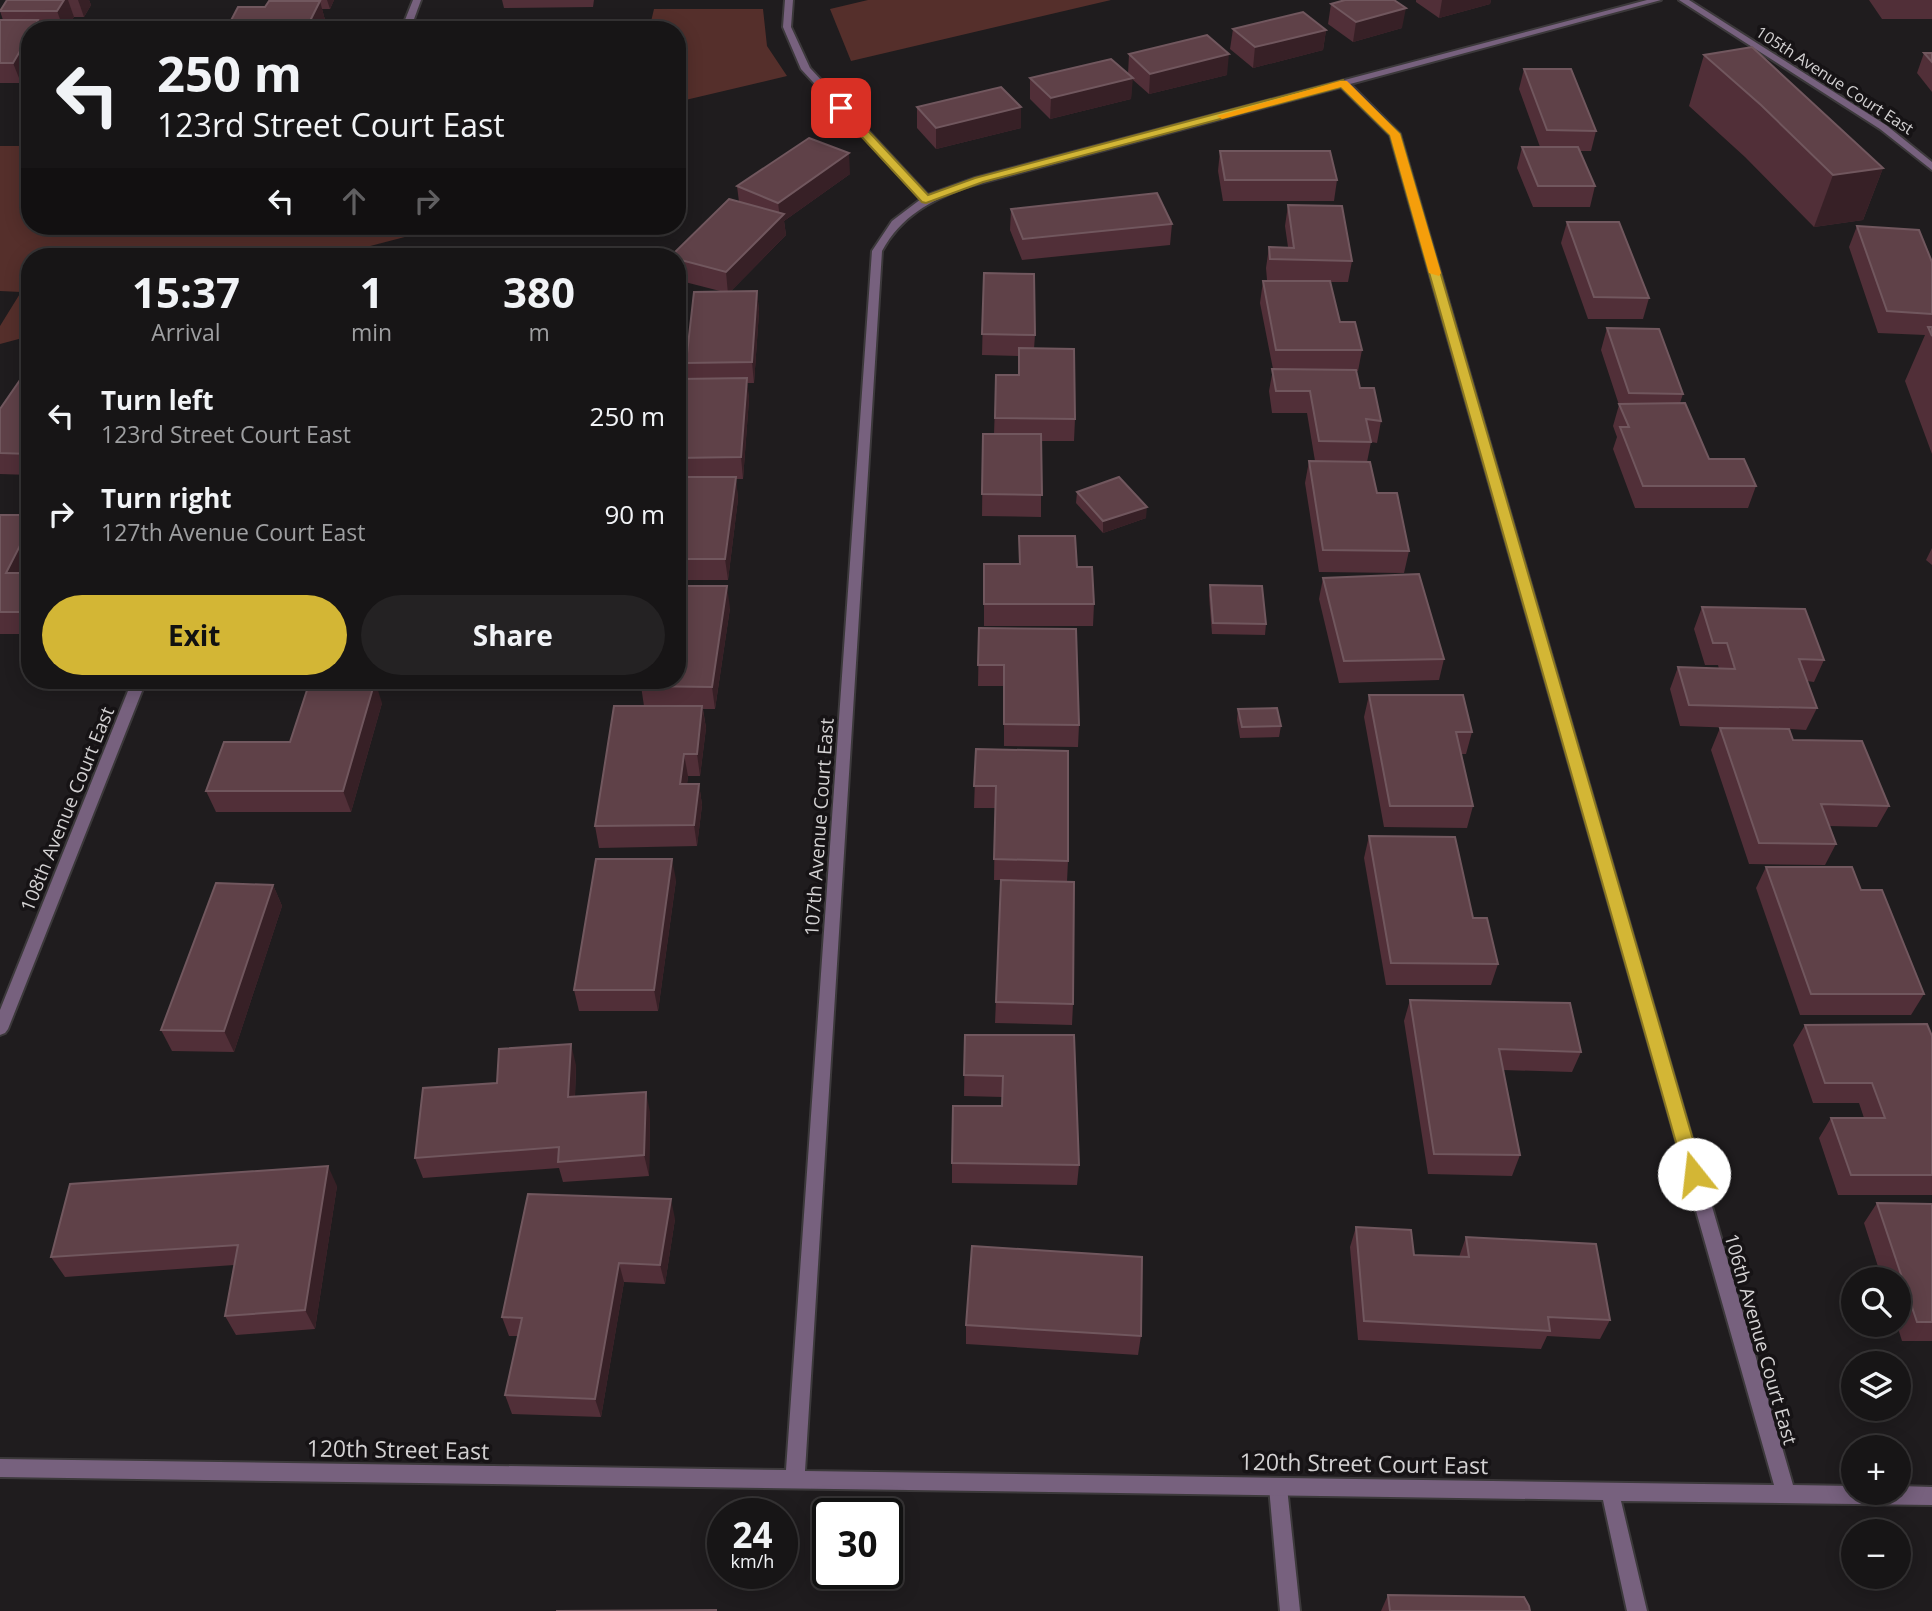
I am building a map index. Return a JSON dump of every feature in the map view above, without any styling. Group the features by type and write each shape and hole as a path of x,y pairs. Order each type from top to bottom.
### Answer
{"street":[{"path":"409,21 417,0"},
{"path":"789,0 787,27 806,69 926,200"},
{"name":"107th Avenue Court East","path":"795,1479 877,251 886,231 896,219 926,200 979,180 1657,0"},
{"name":"105th Avenue Court East","path":"1683,0 1883,127 1932,167"},
{"name":"106th Avenue Court East","path":"1343,83 1395,134 1786,1494"},
{"name":"108th Avenue Court East","path":"0,1029 136,689"},
{"name":"120th Street East","path":"0,1468 795,1479"},
{"name":"120th Street Court East","path":"795,1479 1932,1496"},
{"path":"1278,1486 1290,1611"},
{"path":"1610,1491 1637,1611"}],"shaded area":[{"path":"868,0 1111,0 851,61 830,9"},
{"path":"654,9 763,9 767,46 787,76 686,100 686,21 651,21"},
{"path":"0,146 21,146 21,235 412,235 363,248 21,248 21,292 0,291"},
{"path":"21,292 21,338 0,344 0,326"}],"building":[{"path":"7,0 64,0 57,11 0,11"},
{"path":"1345,0 1394,0 1406,8 1356,22 1331,4"},
{"path":"269,1 320,1 310,21 231,21 238,7 265,7"},
{"path":"1303,12 1326,30 1255,47 1233,29"},
{"path":"0,20 38,20 21,21 21,49 13,63 0,63"},
{"path":"1207,35 1229,54 1150,74 1129,54"},
{"path":"1752,47 1883,168 1833,175 1761,105 1704,55"},
{"path":"1924,53 1932,53 1932,62"},
{"path":"1111,59 1133,78 1051,98 1030,78"},
{"path":"1524,69 1571,69 1596,131 1547,130"},
{"path":"1001,87 1021,107 936,128 917,107"},
{"path":"809,138 849,153 778,203 737,186"},
{"path":"1522,147 1578,147 1595,186 1538,186"},
{"path":"1220,151 1330,151 1337,180 1225,180"},
{"path":"1157,193 1172,224 1023,239 1011,209"},
{"path":"729,199 784,214 726,272 686,261 686,248 679,248"},
{"path":"1288,205 1342,206 1352,261 1270,259 1269,247 1294,248"},
{"path":"1567,222 1619,222 1649,298 1594,297"},
{"path":"1857,226 1919,230 1932,262 1932,314 1887,311"},
{"path":"984,273 1034,274 1035,335 982,334"},
{"path":"1263,281 1330,281 1340,322 1355,322 1362,350 1276,350"},
{"path":"757,291 752,362 686,363 694,292"},
{"path":"1607,328 1659,329 1683,394 1629,393"},
{"path":"1019,348 1074,349 1075,419 995,418 996,375 1019,375"},
{"path":"1272,369 1356,370 1360,388 1374,388 1381,421 1366,419 1371,442 1319,441 1310,391 1276,391"},
{"path":"747,378 741,457 686,458 686,379"},
{"path":"21,379 21,454 0,453 0,409"},
{"path":"1685,403 1709,459 1744,459 1756,486 1643,486 1620,427 1629,427 1619,404"},
{"path":"983,434 1041,434 1042,495 982,494"},
{"path":"1309,461 1370,462 1377,493 1397,493 1409,551 1323,550"},
{"path":"686,477 736,477 725,559 686,559"},
{"path":"1119,477 1147,507 1103,521 1077,492"},
{"path":"0,515 21,515 21,544 6,573 21,573 21,612 0,612"},
{"path":"1019,536 1075,536 1077,567 1092,567 1094,604 984,604 984,564 1020,564"},
{"path":"1419,574 1444,659 1344,661 1323,578"},
{"path":"1210,585 1262,586 1266,624 1213,623"},
{"path":"686,586 727,586 712,687 686,687"},
{"path":"1702,607 1805,609 1824,660 1799,659 1817,708 1689,705 1678,667 1735,669 1727,643 1713,643"},
{"path":"979,628 1076,629 1079,725 1004,724 1004,665 978,665"},
{"path":"307,689 373,689 343,791 206,791 224,742 290,742"},
{"path":"1369,695 1463,695 1472,732 1456,732 1473,806 1390,806"},
{"path":"614,706 702,706 697,754 684,754 680,784 699,784 694,825 595,826"},
{"path":"1277,708 1281,726 1242,727 1238,709"},
{"path":"1720,728 1789,729 1793,740 1862,741 1889,806 1821,804 1836,844 1759,843"},
{"path":"976,749 1068,751 1068,861 994,859 996,786 974,786"},
{"path":"1369,836 1455,837 1473,918 1487,918 1498,964 1391,963"},
{"path":"596,859 672,859 654,990 574,990"},
{"path":"1766,867 1852,867 1861,890 1882,890 1924,994 1811,994"},
{"path":"1001,880 1074,882 1073,1004 996,1002"},
{"path":"216,883 273,885 224,1031 161,1030"},
{"path":"1410,1000 1570,1003 1581,1052 1499,1049 1520,1155 1434,1154"},
{"path":"1927,1024 1932,1036 1932,1175 1851,1175 1831,1118 1885,1118 1872,1083 1825,1083 1805,1025"},
{"path":"965,1035 1074,1035 1079,1165 952,1163 953,1106 1002,1106 1003,1076 964,1075"},
{"path":"571,1044 568,1097 646,1092 644,1155 558,1162 559,1147 415,1158 423,1088 497,1083 499,1049"},
{"path":"328,1166 305,1310 225,1316 238,1245 51,1257 70,1184"},
{"path":"528,1194 671,1199 660,1265 619,1263 595,1399 505,1395 522,1318 502,1317"},
{"path":"1877,1203 1932,1204 1932,1322 1917,1322 1911,1304 1911,1267 1899,1267"},
{"path":"1356,1227 1411,1230 1414,1255 1469,1257 1466,1237 1596,1244 1610,1320 1548,1317 1550,1331 1364,1321"},
{"path":"972,1246 1142,1257 1141,1336 966,1325"},
{"path":"1388,1595 1524,1597 1530,1611 1390,1611"},
{"path":"716,1610 716,1611 556,1611"}],"slow traffic":[{"path":"1222,116 1343,83 1395,134 1435,273"}],"route":[{"path":"841,108 926,200 979,180 1343,83 1395,134 1694,1174"}]}
